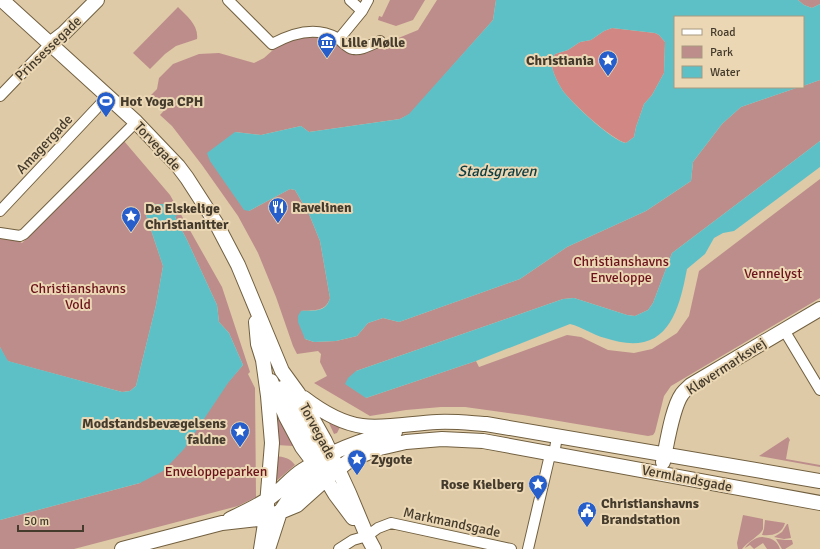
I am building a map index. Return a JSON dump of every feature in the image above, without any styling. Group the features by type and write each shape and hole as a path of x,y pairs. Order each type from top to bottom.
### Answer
{"street":[{"name":"Torvegade","path":"2,0 136,122 178,166 192,184 216,223 238,265 282,371 298,393 328,463"},
{"name":"Prinsessegade","path":"0,96 51,43 64,33 97,0"},
{"path":"228,0 272,44 292,34 304,32 326,33 352,49 358,49 380,41"},
{"path":"350,0 362,11"},
{"path":"338,39 362,11 368,0"},
{"name":"Amagergade","path":"0,211 108,96"},
{"path":"0,233 20,236 24,234 136,122"},
{"name":"Torvegade","path":"255,308 258,344"},
{"name":"Kløvermarksvej","path":"661,473 674,413 681,395 691,385 820,309"},
{"path":"784,330 820,390"},
{"path":"258,344 263,360 272,443 266,517 261,549"},
{"path":"258,344 328,463 335,494 367,536 374,549"},
{"name":"Torvegade","path":"263,360 286,417 302,447 328,463"},
{"name":"Vermlandsgade","path":"298,393 317,409 354,424 376,426 437,422 486,424 820,481"},
{"name":"Vermlandsgade","path":"328,463 345,447 367,439 437,422"},
{"path":"528,549 549,459 554,454 557,437"},
{"name":"Vermlandsgade","path":"328,463 350,460 380,448 406,442 442,439 483,441 820,503"},
{"path":"222,523 267,500 302,471 328,463"},
{"path":"126,548 222,523 266,517 298,505 328,463"},
{"path":"269,549 280,512"},
{"name":"Markmandsgade","path":"339,549 353,540 367,536 378,528 391,523 505,548"}],"green space":[{"path":"390,0 425,0 413,20 396,26 378,20 379,16 382,17"},
{"path":"437,0 496,0 493,20 410,114 400,119 309,132 301,126 261,135 235,132 249,211 290,189 295,190 309,214 320,241 330,298 326,306 322,308 301,311 305,339 314,342 336,341 357,336 368,323 383,318 399,322 520,279 567,247 646,211 691,181 693,162 722,124 741,107 796,88 804,88 804,86 820,80 820,141 672,253 653,303 648,310 635,316 627,315 574,298 563,299 356,371 366,398 476,361 479,367 567,335 581,337 608,350 634,353 652,349 677,333 689,316 699,271 820,179 820,298 671,386 664,396 655,432 653,435 648,436 465,407 441,407 406,410 370,416 314,383 327,376 320,362 321,354 318,351 297,354 258,253 238,216 172,126 160,115 172,102 168,99 162,105 151,95 157,89 159,78 173,64 199,54 219,53 254,63 264,58 282,42 304,37 318,37 332,40 350,54 357,55 418,30"},
{"path":"798,0 820,0 820,4 812,8 804,5"},
{"path":"178,7 194,26 197,39 176,46 165,54 150,69 133,53"},
{"path":"124,141 170,195 222,287 250,372 248,374 255,388 256,497 238,506 74,549 0,549 0,520 140,483 243,365 229,333 219,322 217,305 187,240 172,211 164,204 146,215 163,266 156,305 136,386 130,391 122,392 7,361 0,347 0,237 17,240 22,243"},
{"path":"275,405 298,452 293,446 277,445"},
{"path":"328,421 340,427 337,433 334,434"},
{"path":"788,437 790,440 786,459 820,465 820,467 759,456"},
{"path":"276,456 287,458 295,465 275,482"},
{"path":"743,515 763,519 763,529 760,534 742,549 738,549 737,543"},
{"path":"765,520 785,523 784,527 776,534 762,535"},
{"path":"787,524 791,538 784,539 774,537 782,532"},
{"path":"762,537 773,540 777,543 780,549 767,549 763,543 754,549 750,545 745,548 752,541"},
{"path":"776,539 792,540 793,544 785,549 782,549"}],"shaded area":[{"path":"612,28 655,33 665,42 664,73 652,95 644,104 634,137 626,143 602,128 568,97 557,81 551,62 555,54 568,50 580,42 591,40 604,31"}],"water":[{"name":"Stadsgraven","path":"496,0 798,0 804,5 812,8 820,4 820,80 804,86 804,16 674,16 674,88 796,88 741,107 722,124 693,162 691,181 646,211 567,247 520,279 399,322 383,318 368,323 357,336 336,341 314,342 305,339 298,322 298,316 301,311 319,310 326,306 330,298 320,241 309,214 295,190 290,189 249,211 244,210 210,161 207,153 235,132 261,135 301,126 309,132 400,119 409,114 493,20","holes":["612,28 655,33 665,42 664,73 652,95 644,104 634,137 626,143 620,141 602,129 568,97 557,81 551,62 555,54 568,50 580,42 591,40 604,31"]},
{"path":"820,141 820,167 734,231 723,233 714,238 705,254 687,269 683,290 675,312 670,322 655,338 639,343 624,343 601,337 570,324 476,361 366,398 345,384 348,378 356,371 563,299 574,298 627,315 635,316 648,310 653,303 672,253"},
{"path":"152,204 164,204 172,211 175,211 177,215 175,217 217,305 219,322 229,333 243,365 228,383 184,449 163,471 140,483 0,520 0,347 8,361 122,392 130,391 136,386 156,305 163,266 146,215"}],"place":[{"name":"Lille Mølle","path":"327,59"},
{"name":"Christiania","path":"608,77"},
{"name":"Hot Yoga CPH","path":"106,118"},
{"name":"Ravelinen","path":"278,224"},
{"name":"De Elskelige Christianitter","path":"131,233"},
{"name":"Modstandsbevægelsens faldne","path":"240,448"},
{"name":"Zygote","path":"357,476"},
{"name":"Rose Kielberg","path":"538,501"},
{"name":"Christianshavns Brandstation","path":"587,528"}],"park label":[{"name":"Christianshavns Enveloppe","path":"621,270"},
{"name":"Vennelyst","path":"773,273"},
{"name":"Christianshavns Vold","path":"78,296"},
{"name":"Enveloppeparken","path":"216,471"}]}
